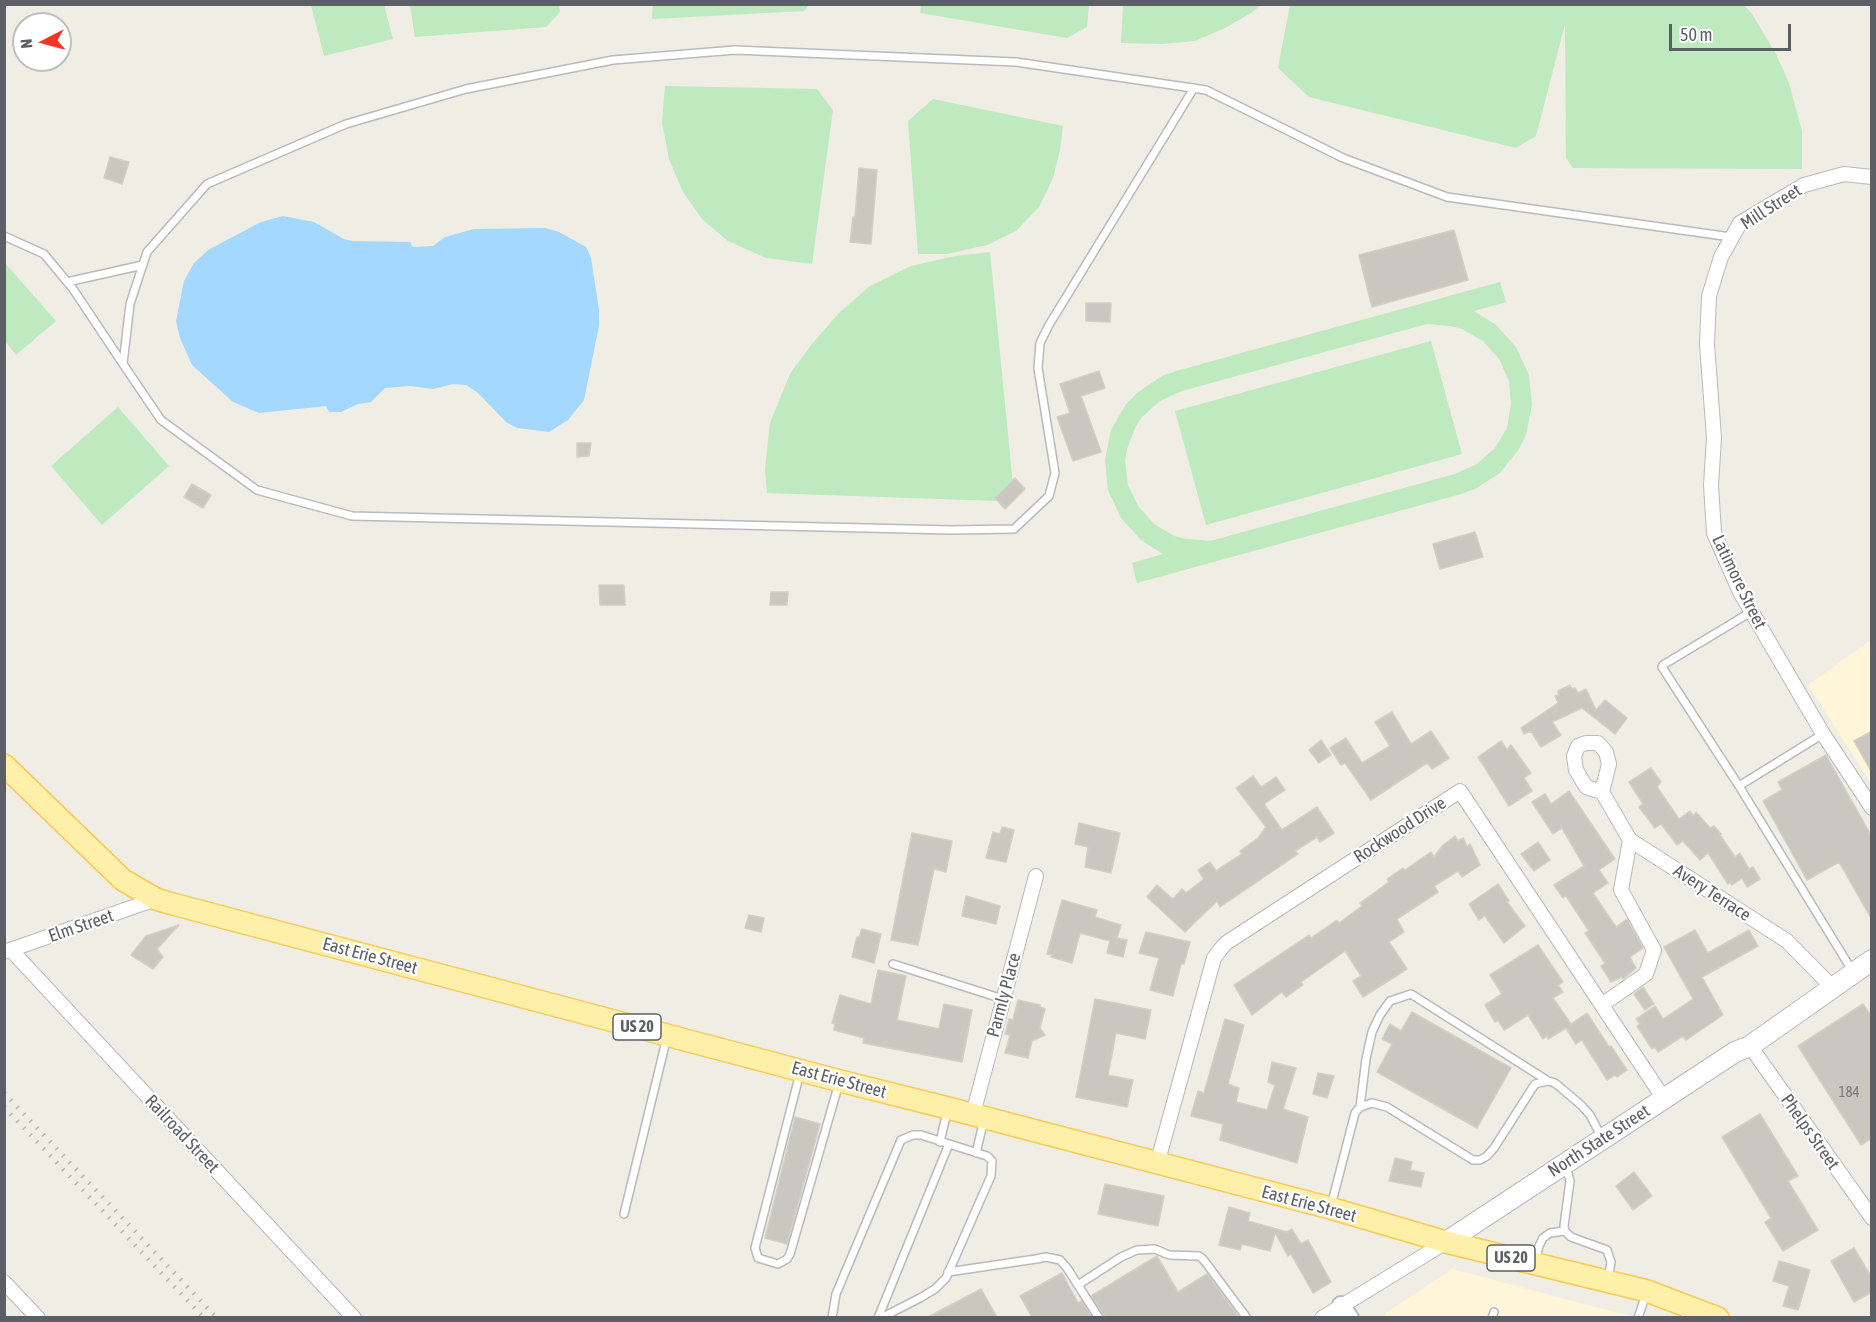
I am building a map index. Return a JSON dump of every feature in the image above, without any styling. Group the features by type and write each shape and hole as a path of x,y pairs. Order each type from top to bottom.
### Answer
{"main road":[{"name":"East Erie Street","path":"4,765 123,880 156,899 801,1071 1330,1208 1446,1242 1647,1291 1718,1317"},
{"name":"North State Street","path":"1446,1242 1735,1052 1750,1046 1872,960"}],"street":[{"name":"Mill Street","path":"1721,257 1740,222 1804,185 1844,174 1872,177"},
{"name":"Latimore Street","path":"1721,257 1709,296 1707,344 1714,438 1711,485 1714,533 1751,612 1823,734 1872,808"},
{"name":"Rockwood Drive","path":"1157,1164 1214,958 1220,950 1236,937 1460,791 1664,1099"},
{"name":"Avery Terrace","path":"1602,792 1630,840 1787,941 1832,987"},
{"path":"1603,1004 1646,974 1654,950 1621,890 1630,840"},
{"name":"Parmly Place","path":"979,1116 1003,999 1036,876"},
{"name":"Elm Street","path":"8,951 156,899"},
{"name":"Railroad Street","path":"8,951 354,1317"},
{"name":"Phelps Street","path":"1750,1046 1872,1218"},
{"name":"North State Street","path":"1322,1317 1345,1311 1446,1242"},
{"path":"4,1282 38,1317"}],"lane":[{"path":"123,364 130,304 147,252 207,184 346,124 466,89 613,60 735,50 1016,62 1206,90 1343,158 1447,198 1731,237"},
{"path":"4,236 44,254 67,282 161,420 256,490 352,516 951,530 1014,529 1049,495 1055,473 1038,368 1040,343 1194,88"},
{"path":"67,282 143,265"},
{"path":"1751,612 1663,665 1662,668 1739,786 1853,972"},
{"path":"1739,786 1823,734"},
{"path":"893,964 1003,999"},
{"path":"1360,1107 1372,1032 1390,1000 1411,994 1548,1081 1555,1083 1590,1115 1603,1139"},
{"path":"624,1214 667,1035"},
{"path":"801,1071 756,1248 758,1258 778,1264 787,1259 790,1254 840,1081"},
{"path":"1330,1208 1355,1113 1360,1107 1372,1103 1387,1107 1473,1160 1480,1160 1494,1148 1535,1084 1548,1081"},
{"path":"940,1142 948,1108"},
{"path":"976,1153 979,1116"},
{"path":"832,1317 836,1293 901,1140 913,1135 921,1136 987,1156 992,1161 991,1176 948,1272 935,1289 880,1317"},
{"path":"880,1317 949,1144"},
{"path":"1566,1163 1570,1181 1565,1231 1571,1237 1607,1250 1611,1262 1608,1282"},
{"path":"1534,1264 1543,1238 1550,1233 1565,1231"},
{"path":"1078,1285 1121,1257 1137,1250 1155,1250 1169,1255 1199,1256 1203,1258 1247,1317"},
{"path":"948,1272 1046,1257 1060,1260 1099,1317"},
{"path":"1638,1317 1647,1291"}],"shaded area":[{"path":"1871,640 1871,783 1808,685"},
{"path":"1452,1269 1634,1317 1387,1318 1384,1314"}],"green space":[{"path":"653,4 809,5 804,11 652,19"},
{"path":"921,4 1089,5 1087,27 1067,38 920,13"},
{"path":"1123,4 1261,5 1225,28 1195,41 1162,44 1121,43"},
{"path":"311,5 384,5 393,39 324,56"},
{"path":"410,5 559,5 560,12 546,27 415,37"},
{"path":"1290,5 1744,5 1776,54 1789,83 1802,131 1802,169 1573,168 1566,158 1565,24 1536,136 1516,148 1309,97 1278,68"},
{"path":"665,86 817,89 833,110 812,264 766,258 728,241 702,219 683,192 669,159 662,123"},
{"path":"933,99 1063,126 1053,178 1039,207 1016,231 987,245 947,254 918,254 908,121"},
{"path":"990,252 1013,485 996,501 767,493 765,469 770,423 790,374 839,313 870,286 911,266 955,256"},
{"path":"4,262 56,321 16,355 5,341"},
{"path":"1500,282 1506,302 1474,311 1496,325 1516,347 1529,375 1532,405 1526,435 1519,449 1500,473 1475,489 1137,583 1132,563 1163,554 1141,540 1121,518 1108,490 1105,460 1111,430 1126,404 1137,393 1162,376","holes":["1427,324 1462,329 1483,341 1499,359 1509,381 1511,404 1507,428 1495,448 1477,464 1455,474 1210,541 1174,536 1154,524 1138,506 1128,485 1125,461 1127,449 1142,417 1160,401 1182,391"]},
{"path":"1431,341 1462,454 1206,525 1175,411"},
{"path":"118,407 169,466 102,525 51,466"}],"water":[{"path":"283,216 314,222 352,241 410,242 413,247 433,246 445,237 474,229 545,228 559,232 586,247 591,258 599,310 599,326 584,400 568,420 549,432 517,428 506,422 478,393 466,385 453,384 433,389 410,386 385,388 371,402 358,404 341,412 329,412 326,406 259,413 233,402 192,365 180,338 176,321 184,281 194,263 208,250 261,222"}],"building":[{"path":"110,157 129,162 122,184 104,178"},
{"path":"859,168 877,170 871,244 850,242 853,217 855,218"},
{"path":"1454,230 1468,280 1372,307 1359,255"},
{"path":"1086,303 1111,303 1110,322 1086,321"},
{"path":"1099,371 1105,388 1081,396 1101,452 1073,461 1057,417 1070,413 1060,384"},
{"path":"577,443 591,443 589,456 577,457"},
{"path":"1015,478 1025,489 1005,509 995,498"},
{"path":"192,484 211,495 203,508 184,497"},
{"path":"1475,532 1483,557 1440,569 1433,544"},
{"path":"599,585 624,585 625,605 600,605"},
{"path":"771,592 788,592 787,605 770,605"},
{"path":"1570,685 1578,693 1586,689 1596,710 1605,700 1627,718 1615,734 1582,708 1552,722 1561,735 1541,747 1531,731 1524,734 1521,728 1558,703 1555,696 1559,695 1558,691"},
{"path":"1392,712 1411,744 1431,731 1449,758 1432,769 1427,763 1371,800 1345,763 1341,765 1330,748 1346,738 1362,763 1390,746 1375,722"},
{"path":"1872,731 1872,773 1854,741"},
{"path":"1321,740 1331,755 1319,763 1309,750"},
{"path":"1501,741 1507,750 1511,745 1531,773 1524,778 1532,791 1509,806 1478,757"},
{"path":"1826,755 1872,837 1872,920 1839,862 1807,880 1763,801 1782,790 1778,782"},
{"path":"1651,768 1661,782 1657,787 1679,819 1690,811 1693,816 1696,812 1710,828 1714,826 1721,834 1735,857 1740,853 1749,869 1753,867 1760,879 1747,887 1742,878 1732,885 1730,882 1728,884 1708,853 1700,860 1683,841 1677,845 1661,824 1655,828 1639,807 1643,804 1629,782"},
{"path":"1253,776 1261,787 1276,777 1285,790 1264,804 1282,830 1317,807 1334,833 1320,842 1317,837 1295,851 1298,854 1220,907 1217,901 1185,932 1147,897 1157,885 1173,899 1182,889 1186,893 1204,879 1198,870 1210,862 1216,871 1242,854 1240,851 1258,838 1266,827 1236,788"},
{"path":"1569,791 1615,859 1599,870 1608,883 1593,893 1616,927 1627,919 1643,948 1630,957 1636,968 1623,979 1622,977 1611,982 1601,966 1605,963 1585,933 1589,931 1566,896 1563,898 1554,885 1584,866 1562,828 1553,834 1532,802 1545,794 1551,804"},
{"path":"1079,823 1120,833 1111,873 1085,867 1088,847 1075,844"},
{"path":"1002,827 1014,830 1006,862 986,858 993,832 1000,834"},
{"path":"912,833 952,841 946,872 934,869 918,945 891,940"},
{"path":"1455,836 1458,841 1463,838 1467,847 1470,844 1480,865 1462,877 1458,871 1434,886 1438,892 1397,919 1404,932 1389,942 1407,969 1363,997 1353,981 1361,976 1345,951 1301,982 1303,985 1286,997 1282,992 1252,1015 1234,985 1309,935 1311,938 1337,920 1339,923 1362,906 1360,903 1389,882 1387,879 1431,852 1434,857 1442,846"},
{"path":"1538,842 1550,860 1534,871 1521,854"},
{"path":"1498,884 1509,901 1507,902 1525,926 1504,943 1485,916 1479,920 1469,904"},
{"path":"966,896 1000,906 996,924 962,916"},
{"path":"1062,900 1097,910 1095,917 1121,925 1117,938 1127,940 1123,957 1107,953 1110,941 1080,933 1072,963 1047,954"},
{"path":"749,915 764,918 761,932 745,928"},
{"path":"179,925 157,949 163,957 153,969 131,955 146,936"},
{"path":"862,929 881,934 874,963 852,957 857,937"},
{"path":"1695,930 1708,953 1749,930 1758,946 1702,977 1723,1015 1686,1040 1683,1036 1658,1052 1655,1047 1652,1049 1637,1026 1640,1024 1636,1019 1655,1006 1663,1019 1693,999 1664,947"},
{"path":"1146,932 1190,942 1184,964 1181,964 1173,996 1150,990 1159,958 1139,953"},
{"path":"1538,945 1563,982 1558,985 1563,992 1553,998 1571,1024 1587,1013 1627,1070 1617,1077 1615,1075 1607,1080 1582,1040 1576,1044 1566,1028 1548,1039 1547,1036 1543,1039 1528,1015 1504,1030 1498,1020 1495,1022 1485,1005 1502,994 1490,975"},
{"path":"878,970 906,976 897,1020 939,1029 944,1004 972,1010 962,1062 863,1043 864,1038 834,1030 835,1024 832,1023 840,995 871,1004"},
{"path":"1643,987 1654,1004 1645,1010 1634,994"},
{"path":"1095,999 1151,1010 1145,1039 1116,1033 1108,1075 1133,1080 1127,1107 1076,1097"},
{"path":"1018,1000 1040,1005 1045,1009 1040,1028 1045,1035 1032,1041 1028,1058 1005,1053 1010,1035 1005,1034 1009,1019 1013,1020"},
{"path":"1863,1004 1872,1017 1872,1138 1861,1145 1798,1046"},
{"path":"1412,1012 1511,1068 1477,1128 1377,1072 1392,1044 1382,1039 1390,1024 1401,1031"},
{"path":"1225,1019 1244,1025 1228,1084 1239,1088 1236,1102 1267,1110 1275,1085 1268,1082 1272,1062 1296,1068 1283,1109 1308,1117 1297,1163 1220,1140 1223,1124 1191,1116 1198,1091 1204,1093"},
{"path":"1318,1073 1334,1076 1327,1098 1313,1094"},
{"path":"1760,1114 1798,1176 1788,1181 1818,1230 1783,1251 1765,1222 1771,1218 1722,1137"},
{"path":"795,1117 820,1124 787,1244 765,1238"},
{"path":"1395,1158 1412,1162 1410,1170 1424,1173 1421,1187 1389,1181"},
{"path":"1634,1172 1652,1196 1633,1210 1616,1186"},
{"path":"1105,1184 1164,1196 1158,1226 1098,1214"},
{"path":"1229,1207 1250,1213 1248,1221 1287,1232 1292,1229 1301,1244 1308,1240 1331,1282 1313,1293 1291,1254 1288,1256 1275,1233 1270,1251 1242,1244 1240,1250 1219,1245"},
{"path":"1854,1248 1872,1278 1872,1292 1854,1302 1831,1261"},
{"path":"1157,1256 1178,1292 1207,1274 1239,1317 1105,1317 1091,1296"},
{"path":"1779,1261 1810,1270 1798,1310 1783,1306 1789,1286 1773,1281"},
{"path":"1062,1273 1078,1303 1082,1301 1092,1317 1032,1317 1020,1296"},
{"path":"981,1289 997,1317 928,1317"}],"railway":[{"path":"4,1093 217,1318"},
{"path":"4,1107 204,1318"}]}
